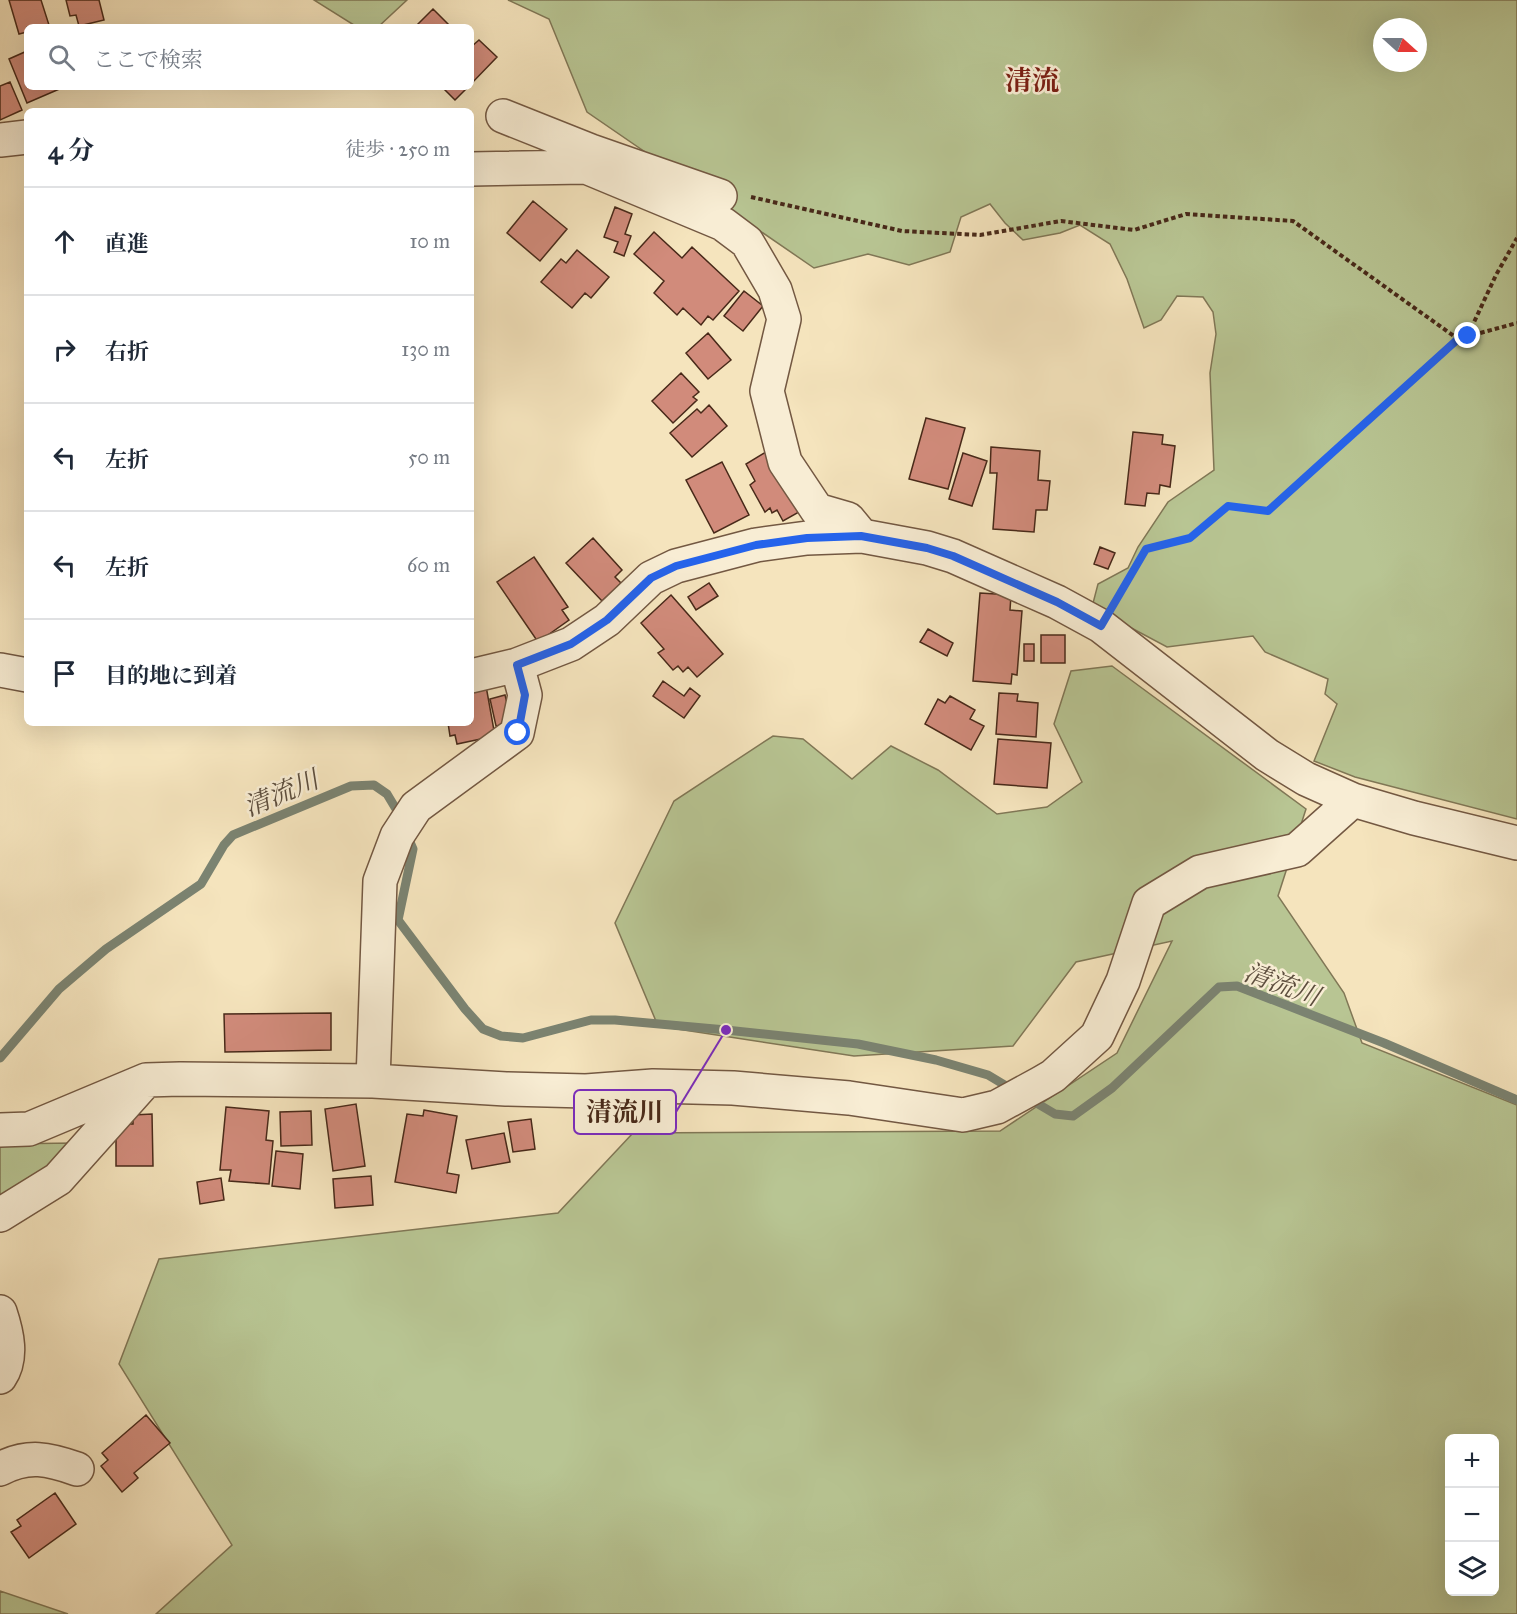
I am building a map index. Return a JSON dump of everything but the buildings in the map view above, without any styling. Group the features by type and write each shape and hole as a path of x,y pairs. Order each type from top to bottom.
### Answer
{"street":[{"path":"503,116 723,224 747,242 776,290 784,319 767,391 785,462 817,510 848,519 861,536"},
{"path":"0,140 24,137"},
{"path":"474,169 589,159 720,196"},
{"path":"474,675 517,665 571,644 607,620 651,578 676,566 756,545 807,538 861,536 927,548 953,556 1057,602 1101,626 1267,755 1306,779 1353,800 1414,818 1517,843"},
{"path":"373,1081 380,881 397,836 416,807 518,733 525,695 517,665"},
{"path":"0,670 24,674"},
{"path":"0,1130 29,1129 146,1080 180,1079 373,1081 586,1091 653,1086 733,1088 849,1098 963,1115 997,1107 1053,1076 1097,1036 1123,981 1149,903 1200,872 1297,850 1353,800"},
{"path":"0,1215 58,1179 146,1080"},
{"path":"0,1312 7,1332 7,1354 4,1371 0,1377"},
{"path":"0,1469 33,1458 77,1469"}],"path":[{"path":"720,196 756,197 902,231 980,235 1061,221 1134,230 1186,214 1293,221 1458,339"},
{"path":"1468,336 1496,274 1517,238"},
{"path":"1101,626 1146,549 1190,538 1228,506 1268,511 1458,339 1517,323"}],"green space":[{"path":"314,0 407,0 381,24 352,24"},
{"path":"508,0 1517,0 1517,819 1355,777 1314,761 1337,704 1325,694 1328,679 1265,652 1253,636 1167,647 1092,607 1098,584 1128,568 1138,547 1168,502 1214,470 1210,373 1216,334 1213,312 1203,297 1177,296 1161,320 1144,328 1127,279 1110,244 1080,225 1060,233 1023,240 990,204 961,217 950,252 909,265 868,254 814,268 587,112 549,19"},
{"path":"1112,666 1306,809 1278,896 1344,993 1362,1043 1517,1105 1517,1614 156,1614 232,1545 119,1364 159,1259 558,1213 633,1133 1000,1131 1117,1053 1172,941 1076,962 1013,1046 854,1056 658,1026 615,923 674,801 773,736 803,739 852,779 891,746 938,770 997,814 1047,807 1082,782 1054,724 1071,671"},
{"path":"74,1143 50,1173 0,1196 0,1144"},
{"path":"0,1591 68,1614 0,1614"}],"waterway":[{"name":"清流川","path":"0,1058 59,989 106,949 201,884 224,845 233,835 351,786 374,785 387,794 402,819"},
{"name":"清流川","path":"407,835 413,849 398,920 465,1009 483,1029 501,1036 523,1038 591,1020 615,1020 858,1044 936,1060 988,1075 1013,1090"},
{"name":"清流川","path":"1028,1098 1055,1114 1073,1116 1112,1088 1219,987 1237,986 1384,1043 1517,1100"}],"place":[{"name":"清流川","path":"726,1030"}],"district":[{"name":"清流","path":"1032,80"}],"route":[{"path":"518,733 525,695 517,665 571,644 607,620 651,578 676,566 756,545 807,538 861,536 927,548 953,556 1057,602 1101,626 1146,549 1190,538 1228,506 1268,511 1458,339 1468,336"}]}
